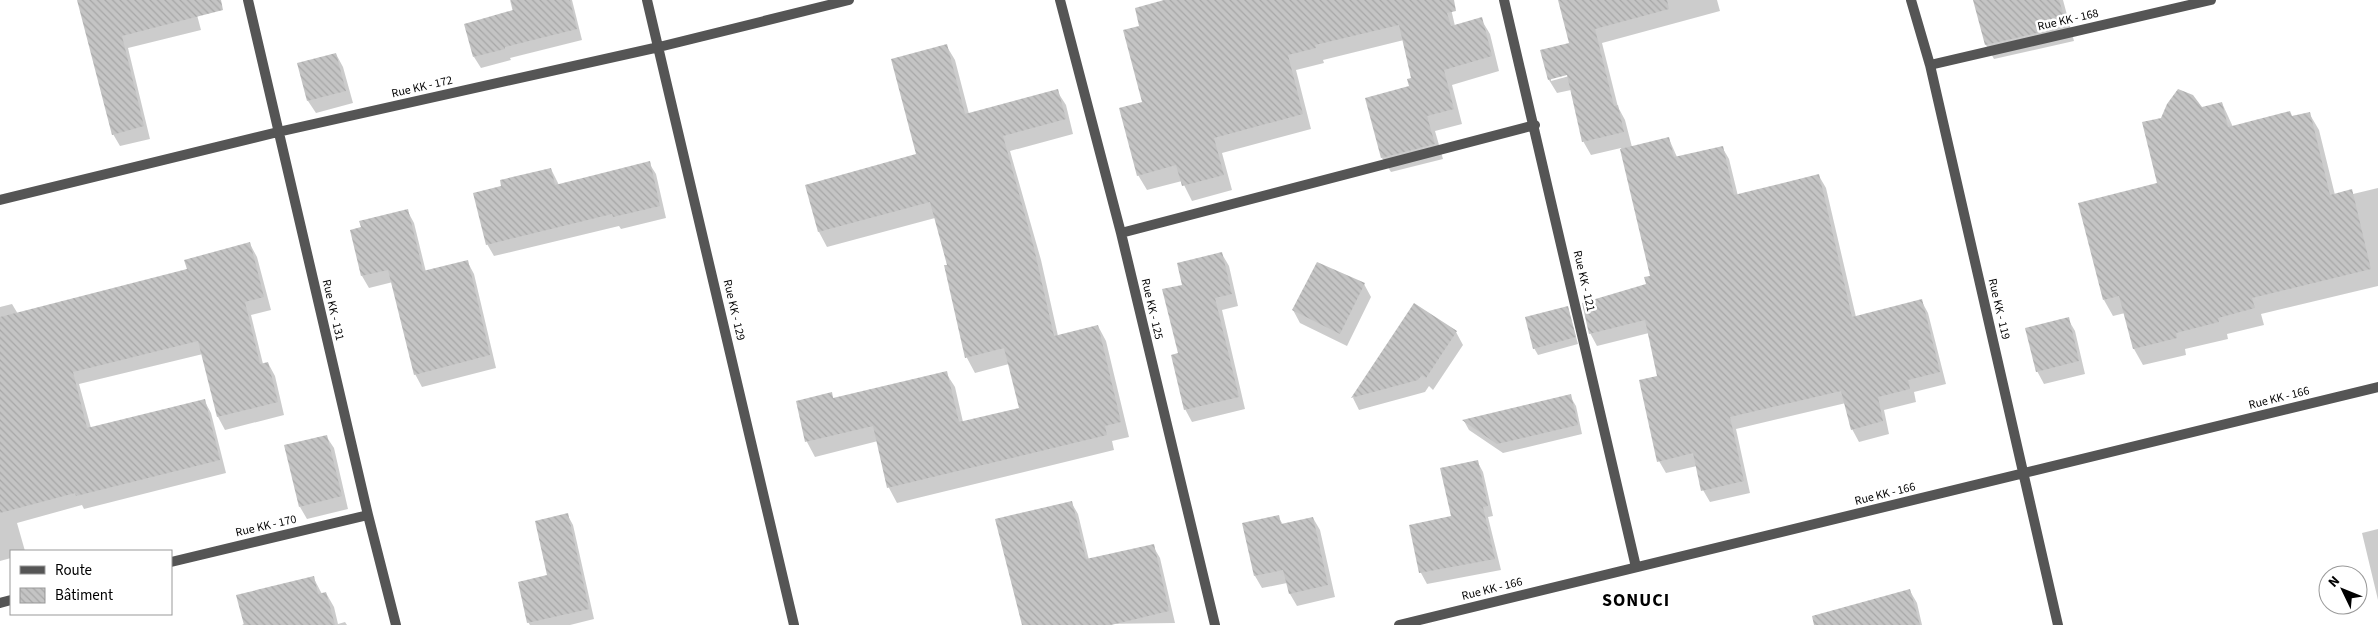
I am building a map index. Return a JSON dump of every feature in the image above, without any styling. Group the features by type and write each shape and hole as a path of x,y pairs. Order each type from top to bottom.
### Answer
{"street":[{"name":"Rue KK - 131","path":"248,0 368,514 396,625"},
{"name":"Rue KK - 129","path":"648,0 794,625"},
{"name":"Rue KK - 172","path":"0,200 278,132 659,47 849,0"},
{"name":"Rue KK - 125","path":"1060,0 1121,234 1215,625"},
{"name":"Rue KK - 121","path":"1504,0 1535,125 1636,567"},
{"name":"Rue KK - 119","path":"1911,0 1930,65 2058,625"},
{"name":"Rue KK - 168","path":"1930,65 2211,0"},
{"path":"1121,234 1535,125"},
{"name":"Rue KK - 166","path":"1399,625 2378,387"},
{"name":"Rue KK - 170","path":"172,562 368,514"}],"building":[{"path":"77,0 221,0 223,10 122,36 144,126 112,135"},
{"path":"511,0 570,0 577,29 473,57 464,24 513,10"},
{"path":"1164,0 1454,0 1456,11 1447,13 1451,26 1482,17 1492,56 1444,70 1454,109 1427,116 1435,144 1381,158 1365,98 1409,86 1407,79 1411,78 1399,25 1315,45 1316,48 1288,55 1303,114 1214,138 1224,175 1182,186 1176,165 1137,176 1119,108 1142,102 1123,30 1139,26 1135,8"},
{"path":"1558,0 1667,0 1669,9 1595,29 1614,106 1618,105 1624,132 1582,142 1567,75 1548,80 1540,50 1569,43"},
{"path":"1973,0 2059,0 2067,26 1985,45"},
{"path":"947,44 965,114 1058,89 1066,119 1003,136 1033,244 1054,336 1098,325 1121,422 1105,426 1107,435 887,488 873,426 805,442 796,401 832,392 833,398 947,371 959,422 1019,408 1004,348 965,358 944,265 947,265 930,202 818,232 805,185 916,154 891,59"},
{"path":"336,53 346,91 307,101 297,63"},
{"path":"2178,89 2193,95 2202,107 2222,102 2228,127 2290,111 2292,116 2310,112 2330,195 2352,189 2371,269 2252,298 2255,308 2218,318 2219,322 2176,333 2177,338 2133,349 2119,296 2103,300 2078,203 2157,183 2142,122 2161,118 2167,104"},
{"path":"1669,137 1674,157 1723,146 1734,195 1819,174 1852,317 1922,299 1940,372 1908,380 1910,389 1878,397 1883,421 1851,430 1841,391 1730,417 1744,481 1701,491 1693,453 1657,462 1639,380 1657,376 1645,320 1589,334 1582,303 1646,284 1644,277 1650,276 1620,149"},
{"path":"650,161 660,206 613,217 612,214 486,245 473,193 501,186 500,180 551,168 555,185"},
{"path":"408,209 423,271 468,260 490,355 414,375 388,270 361,276 350,230 361,227 359,221"},
{"path":"250,242 264,297 245,302 260,364 268,362 278,402 217,417 198,341 73,372 87,428 205,399 220,460 76,496 75,493 0,513 0,317 187,269 184,260"},
{"path":"1222,252 1232,294 1215,298 1239,397 1184,410 1171,355 1178,353 1162,289 1182,285 1177,263"},
{"path":"1317,262 1365,283 1340,334 1292,310"},
{"path":"1414,303 1457,331 1426,378 1422,375 1418,380 1351,398"},
{"path":"1568,306 1576,337 1533,349 1525,317"},
{"path":"2069,317 2079,361 2036,372 2025,328"},
{"path":"1571,394 1578,425 1497,444 1462,420"},
{"path":"327,435 342,496 299,507 284,445"},
{"path":"1478,460 1488,506 1483,507 1495,559 1419,573 1409,525 1451,516 1440,468"},
{"path":"1072,501 1086,559 1154,544 1169,611 1111,625 1022,625 995,519"},
{"path":"568,513 589,609 527,623 518,582 547,575 535,521"},
{"path":"1279,515 1281,524 1313,517 1328,585 1289,594 1283,570 1254,576 1242,523"},
{"path":"314,576 318,594 326,592 335,625 244,625 236,595"},
{"path":"1910,589 1920,625 1814,625 1812,616"}],"district":[{"name":"SONUCI","path":"1636,600"}]}
